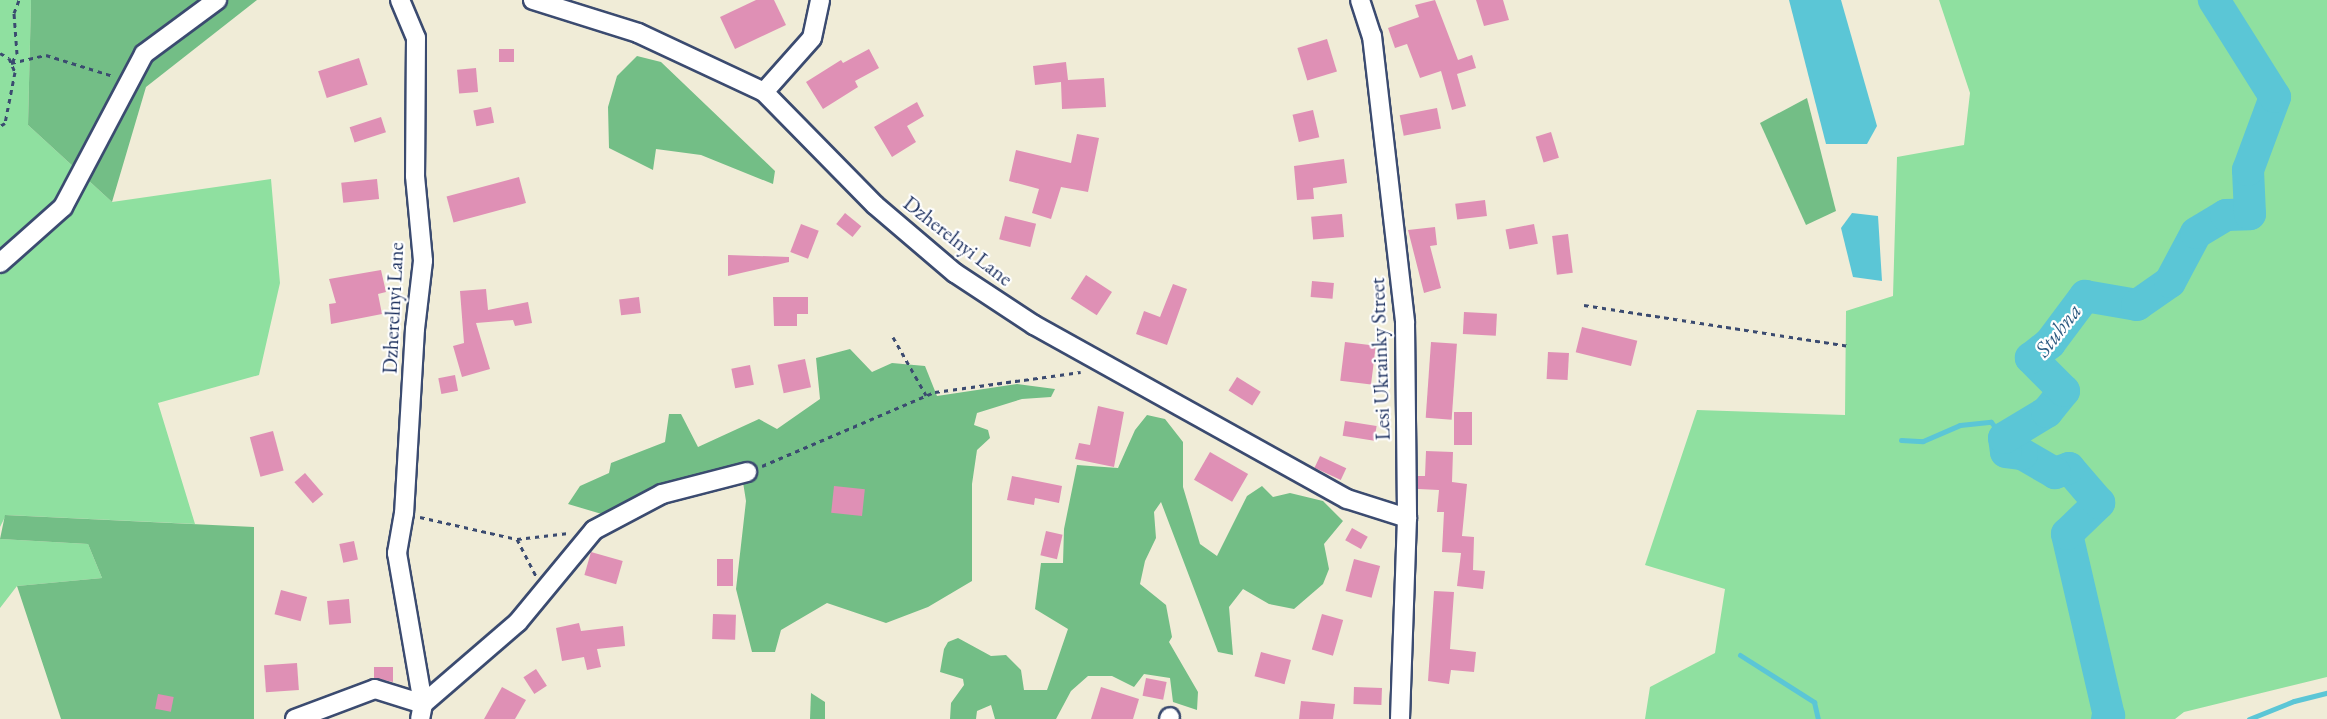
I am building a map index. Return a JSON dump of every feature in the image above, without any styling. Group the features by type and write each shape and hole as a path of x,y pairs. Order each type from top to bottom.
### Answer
{"street":[{"path":"0,263 63,207 144,54 217,0"},
{"name":"Dzherelnyi Lane","path":"400,0 416,38 415,176 423,261 403,517 397,553 422,712"},
{"name":"Dzherelnyi Lane","path":"533,0 638,33 764,92 875,205 955,273 1034,325 1347,499 1407,518"},
{"path":"764,92 812,38 819,0"},
{"name":"Lesi Ukrainky Street","path":"1360,0 1372,36 1405,324 1407,518 1400,719"},
{"path":"295,719 375,689 422,712 518,622 542,589 594,531 662,494 747,472"}],"path":[{"path":"11,63 17,54 14,13 19,0"},
{"path":"0,53 11,63 15,72 13,92 5,123 0,126"},
{"path":"11,63 46,55 130,81"},
{"path":"1584,305 1848,346"},
{"path":"893,337 926,396"},
{"path":"747,472 926,396 1111,368"},
{"path":"403,517 517,539 594,531"},
{"path":"517,539 542,589"}],"green space":[{"path":"0,0 31,0 28,125 112,202 271,179 280,283 259,375 158,403 195,524 6,515 0,527"},
{"path":"31,0 257,0 146,87 112,202 28,125"},
{"path":"1939,0 2327,0 2327,677 2184,712 2175,719 1645,719 1650,687 1715,653 1725,589 1645,565 1697,410 1845,415 1846,311 1893,296 1897,157 1964,145 1970,93"},
{"path":"637,56 661,62 775,171 773,184 701,155 656,149 653,170 609,148 608,107 617,76"},
{"path":"1807,98 1836,211 1806,225 1760,123"},
{"path":"850,349 872,372 892,363 925,366 937,396 1017,384 1055,389 1051,397 1022,399 977,413 974,425 988,430 990,438 977,450 972,484 972,581 928,607 886,623 827,603 781,630 775,652 752,652 736,589 746,501 742,476 605,515 568,504 580,486 609,473 611,463 665,442 669,414 681,414 698,447 759,419 777,429 820,399 816,358"},
{"path":"1147,415 1165,419 1183,442 1183,487 1200,544 1217,556 1247,496 1262,486 1273,497 1290,493 1323,501 1343,521 1324,544 1329,569 1323,584 1294,609 1269,604 1243,589 1229,607 1233,655 1218,652 1161,502 1154,512 1156,538 1145,561 1140,584 1166,605 1172,637 1169,642 1198,692 1197,710 1173,702 1170,678 1144,674 1134,687 1112,676 1088,676 1071,691 1056,719 995,719 991,705 977,711 976,719 950,719 951,703 964,685 963,679 940,672 944,649 948,642 958,638 991,656 1006,655 1021,670 1024,690 1047,690 1068,629 1035,609 1041,563 1063,563 1064,529 1077,465 1118,468 1135,430"},
{"path":"5,515 254,527 254,719 61,719 17,586 102,578 88,544 0,539"},
{"path":"0,539 88,544 102,578 17,586 0,608"},
{"path":"811,693 825,702 825,719 810,719"}],"water":[{"path":"1789,0 1841,0 1877,126 1867,144 1826,144"},
{"path":"1852,213 1878,216 1882,281 1853,277 1841,228"}],"building":[{"path":"756,0 774,0 786,25 735,49 720,17"},
{"path":"1435,0 1458,60 1472,55 1476,68 1457,74 1466,106 1452,110 1441,71 1420,78 1407,44 1395,48 1388,28 1419,17 1415,5"},
{"path":"1476,0 1503,0 1509,20 1484,26"},
{"path":"1327,39 1337,72 1307,81 1297,48"},
{"path":"499,49 514,49 514,62 499,62"},
{"path":"869,49 879,68 855,81 858,87 823,109 806,82 841,60 843,63"},
{"path":"359,58 368,85 327,98 318,71"},
{"path":"1066,62 1068,80 1104,78 1106,107 1062,109 1061,82 1035,85 1033,66"},
{"path":"476,68 478,92 459,94 457,70"},
{"path":"917,102 924,116 907,126 916,142 892,157 874,127"},
{"path":"491,107 494,123 476,126 473,110"},
{"path":"1437,108 1441,129 1404,136 1400,115"},
{"path":"1313,110 1319,137 1299,142 1293,115"},
{"path":"381,117 386,132 355,142 350,127"},
{"path":"1551,132 1559,158 1544,162 1536,137"},
{"path":"1077,134 1099,138 1088,192 1061,187 1051,219 1032,213 1039,189 1009,181 1016,150 1071,163"},
{"path":"1344,159 1347,183 1313,188 1314,199 1297,200 1294,166"},
{"path":"519,177 526,203 454,222 447,196"},
{"path":"377,179 379,199 343,203 341,183"},
{"path":"1485,200 1487,216 1457,220 1455,204"},
{"path":"845,213 861,226 853,237 836,224"},
{"path":"1342,214 1344,237 1313,240 1311,217"},
{"path":"1005,216 1036,224 1030,247 999,239"},
{"path":"801,224 819,231 808,259 790,252"},
{"path":"1534,224 1538,244 1509,249 1506,230"},
{"path":"1435,227 1437,245 1430,246 1441,288 1424,293 1408,230"},
{"path":"1568,234 1573,273 1557,275 1552,236"},
{"path":"728,255 789,257 789,262 728,276"},
{"path":"381,270 386,292 378,294 382,314 331,324 329,304 336,303 329,279"},
{"path":"1086,275 1112,292 1097,315 1071,298"},
{"path":"1312,281 1334,283 1333,299 1311,297"},
{"path":"1173,284 1187,289 1167,345 1136,334 1144,311 1160,317"},
{"path":"486,289 488,310 528,302 532,323 515,326 513,320 476,323 490,369 462,377 453,346 464,343 460,291"},
{"path":"639,297 641,313 621,315 619,299"},
{"path":"773,297 808,297 808,314 797,314 797,326 774,326"},
{"path":"1464,312 1497,314 1496,336 1463,334"},
{"path":"1582,327 1637,341 1631,366 1576,352"},
{"path":"1345,342 1376,346 1371,384 1340,381"},
{"path":"1431,342 1457,344 1452,420 1426,418"},
{"path":"1548,352 1569,353 1568,380 1547,379"},
{"path":"805,359 811,387 784,393 778,365"},
{"path":"750,365 754,385 735,388 731,369"},
{"path":"455,375 458,391 441,394 438,378"},
{"path":"1237,377 1261,392 1252,405 1229,391"},
{"path":"1098,406 1124,412 1114,467 1075,459 1079,443 1090,445"},
{"path":"1454,412 1472,412 1472,445 1454,445"},
{"path":"1345,421 1377,426 1374,441 1343,436"},
{"path":"273,431 284,471 260,477 250,437"},
{"path":"1426,451 1453,452 1452,482 1467,484 1462,536 1474,537 1473,570 1485,571 1483,589 1457,586 1461,553 1442,552 1444,512 1437,512 1439,490 1418,489 1418,476 1425,476"},
{"path":"1210,452 1248,474 1232,502 1194,480"},
{"path":"1320,456 1346,468 1341,480 1315,468"},
{"path":"305,473 323,494 313,503 294,482"},
{"path":"1012,476 1062,486 1059,503 1035,498 1034,505 1007,500"},
{"path":"834,486 865,489 862,516 831,513"},
{"path":"1352,528 1368,537 1361,549 1345,540"},
{"path":"1046,531 1063,535 1057,559 1040,555"},
{"path":"354,541 358,560 343,563 339,544"},
{"path":"591,552 623,561 616,584 584,575"},
{"path":"717,559 733,559 733,586 717,586"},
{"path":"1354,559 1380,566 1372,598 1345,591"},
{"path":"281,590 307,597 301,621 275,614"},
{"path":"1434,591 1454,592 1450,649 1476,652 1474,672 1451,670 1449,684 1428,681"},
{"path":"349,599 351,623 329,625 327,601"},
{"path":"713,614 736,615 735,640 712,639"},
{"path":"1322,614 1343,620 1333,656 1312,650"},
{"path":"579,623 581,631 623,626 625,646 597,649 601,667 587,670 584,657 562,661 556,628"},
{"path":"1261,652 1291,660 1284,684 1255,676"},
{"path":"297,663 299,690 266,692 264,665"},
{"path":"374,667 393,667 393,682 374,678"},
{"path":"536,669 547,686 534,694 523,677"},
{"path":"1146,678 1167,682 1163,700 1143,696"},
{"path":"502,687 526,700 515,719 484,719"},
{"path":"1101,687 1139,699 1133,719 1091,719"},
{"path":"1354,687 1382,688 1381,705 1353,704"},
{"path":"158,694 174,697 171,712 155,709"},
{"path":"1301,701 1335,704 1333,719 1299,719"}],"waterway":[{"name":"Stuhna","path":"2107,719 2109,716 2067,534 2099,503 2069,468 2055,473 2022,454 2006,452 2004,438 2047,412 2064,391 2031,358 2050,343 2085,296 2137,305 2170,282 2196,233 2226,215 2250,214 2248,170 2275,97 2214,0"},
{"path":"1901,440 1923,441 1960,425 1991,422 2004,438"},
{"path":"1740,655 1814,702 1818,719"},
{"path":"2249,719 2294,701 2327,693"}]}
